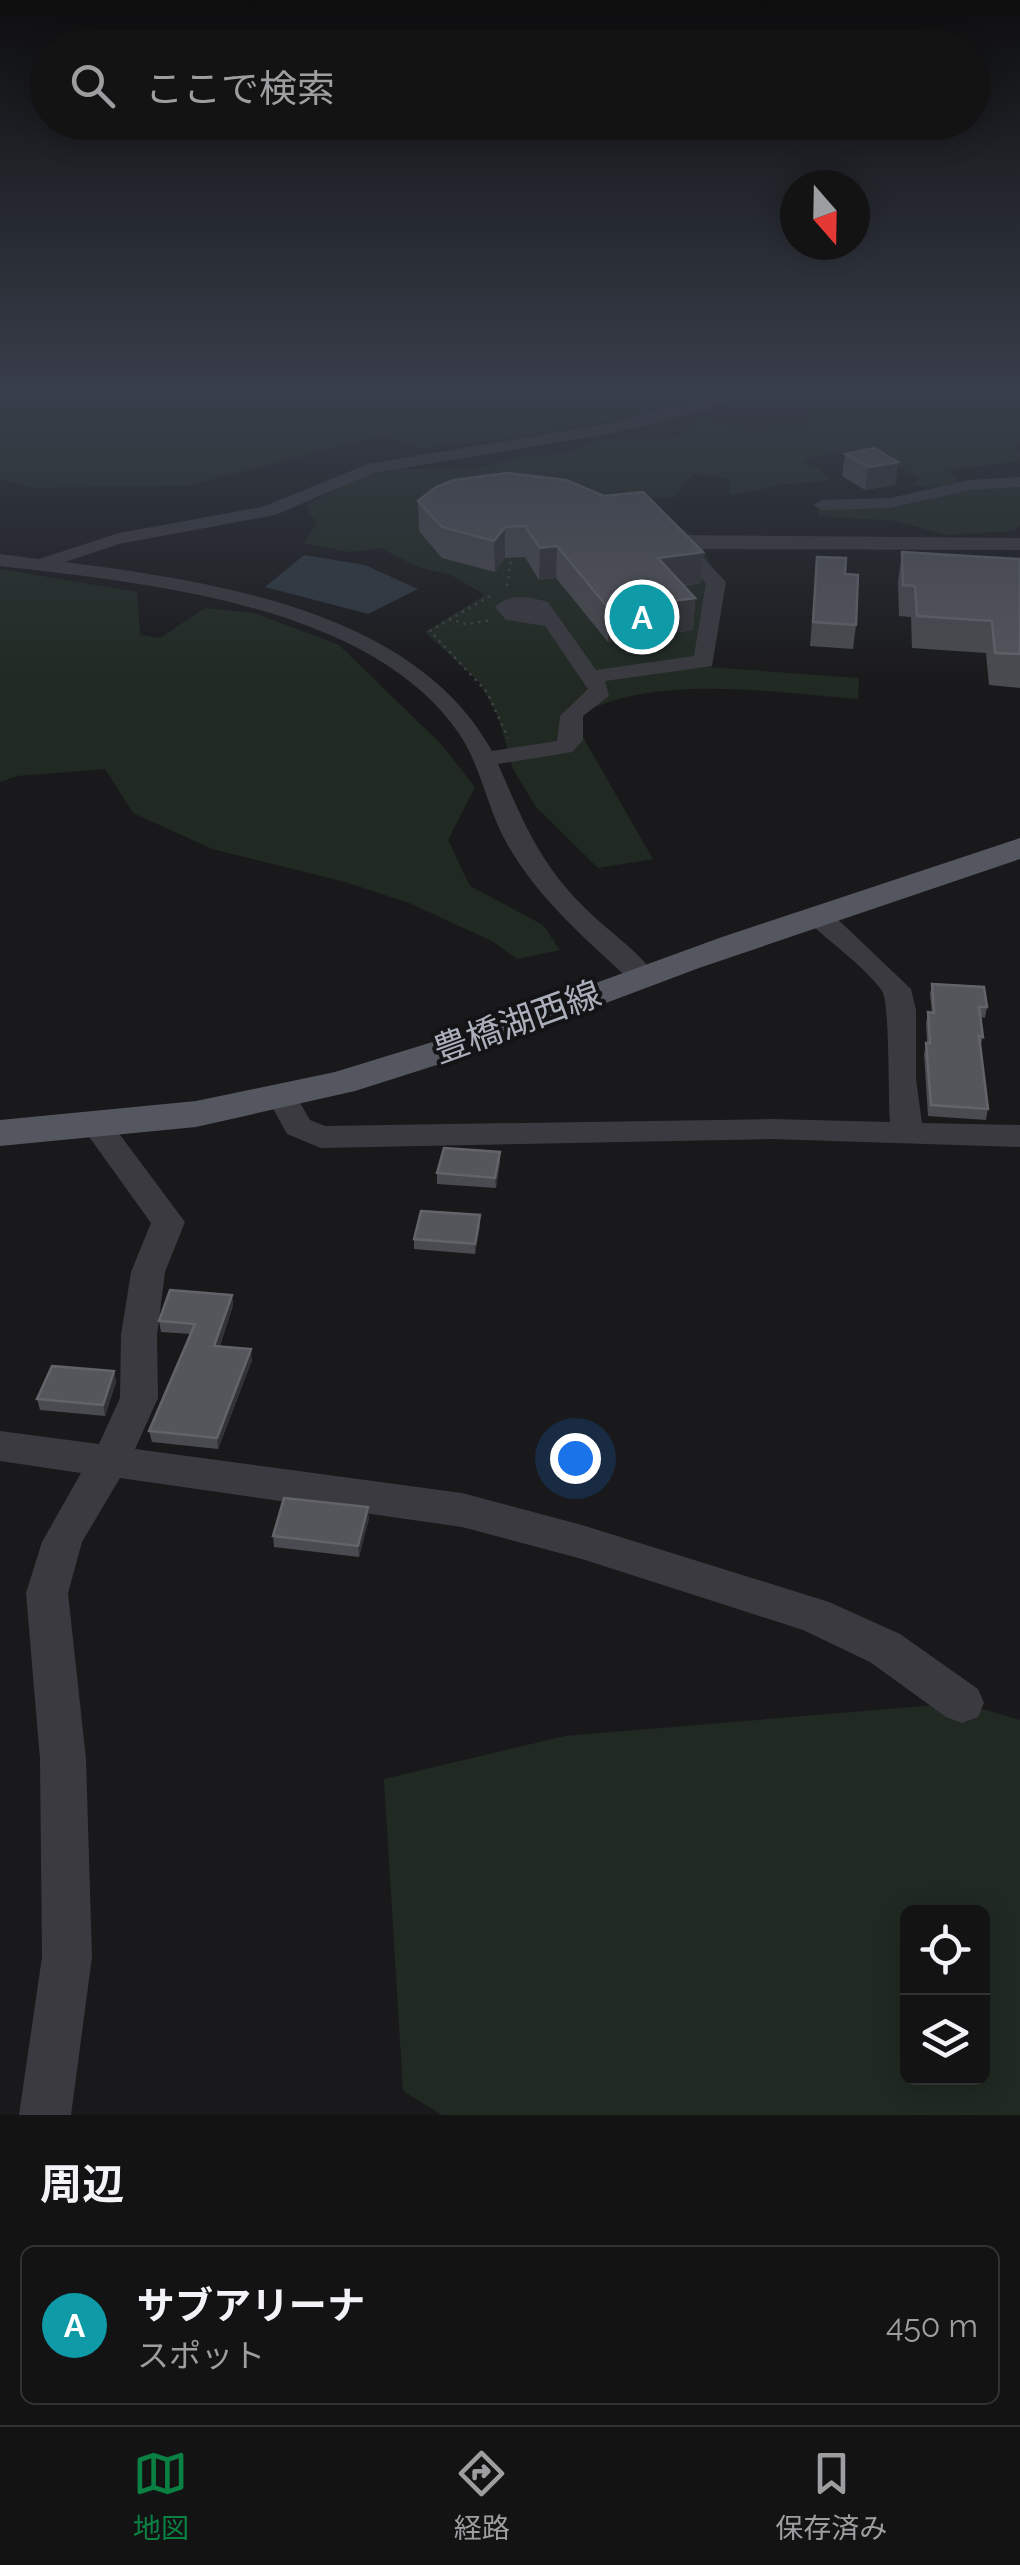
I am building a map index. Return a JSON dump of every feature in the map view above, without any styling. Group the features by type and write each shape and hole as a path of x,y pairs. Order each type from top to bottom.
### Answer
{"main road":[{"name":"豊橋湖西線","path":"0,1132 98,1127 281,1096 388,1070 642,976 1020,848"}],"street":[{"path":"41,565 81,549 255,515 316,490"},
{"path":"822,505 890,502 952,490"},
{"path":"590,677 704,660 716,582 689,543 659,522"},
{"path":"689,543 1020,544"},
{"path":"0,560 241,600 304,617 362,642 424,682 466,727 485,759 519,842 564,902 642,976"},
{"path":"485,759 557,750 571,740 567,722 571,712 600,692 550,621"},
{"path":"818,916 897,989 902,1010 900,1079 907,1130"},
{"path":"281,1096 298,1127 321,1138 772,1129 1018,1132"},
{"path":"45,2115 67,1957 63,1759 47,1592 62,1542 81,1504 110,1464 140,1398 139,1335 148,1272 168,1222 98,1127"},
{"path":"0,1446 462,1510 582,1542 814,1616 885,1648 962,1703"}],"path":[{"path":"511,560 509,584 431,632 482,682 502,714 509,744 531,743 538,752"},
{"path":"449,619 466,624 501,619"}],"shaded area":[{"path":"335,490 681,490 675,497 577,502 659,519 689,532 698,541 724,582 708,667 859,678 858,699 753,690 680,690 612,701 581,714 580,732 653,859 598,868 536,807 513,769 498,716 479,682 425,632 485,595 451,575 418,567 380,548 350,552 303,543 317,524 305,506"},
{"path":"729,490 759,490 745,493 729,495"},
{"path":"964,490 1020,490 1020,525 1013,531 946,535 896,521 818,516 818,507 911,504"},
{"path":"304,555 365,565 418,589 368,614 265,587"},
{"path":"0,569 137,592 140,635 160,638 205,608 254,613 339,645 441,744 475,787 448,840 470,886 543,925 560,950 517,959 492,941 409,903 345,882 212,849 133,813 105,769 17,776 0,782"},
{"path":"962,1703 1020,1720 1020,2115 442,2115 403,2091 384,1779 565,1736"}],"building":[{"path":"433,490 589,490 604,496 643,492 703,552 658,558 695,598 609,609 557,546 540,548 525,526 505,527 494,541 442,527 418,501"},
{"path":"902,552 1020,559 1020,654 995,653 992,621 917,616 915,586 903,585"},
{"path":"817,557 846,558 845,574 858,575 856,625 813,622"},
{"path":"932,984 984,987 987,1007 979,1007 983,1037 979,1036 988,1109 931,1105 926,1043 930,1043 928,1012 934,1013"},
{"path":"444,1148 500,1152 495,1178 437,1173"},
{"path":"421,1211 480,1215 475,1244 414,1239"},
{"path":"170,1290 232,1295 214,1346 251,1349 217,1438 149,1431 195,1324 159,1321"},
{"path":"52,1366 114,1371 103,1405 37,1399"},
{"path":"284,1498 368,1507 358,1546 273,1536"}],"place":[{"name":"サブアリーナ","path":"642,617"}]}
